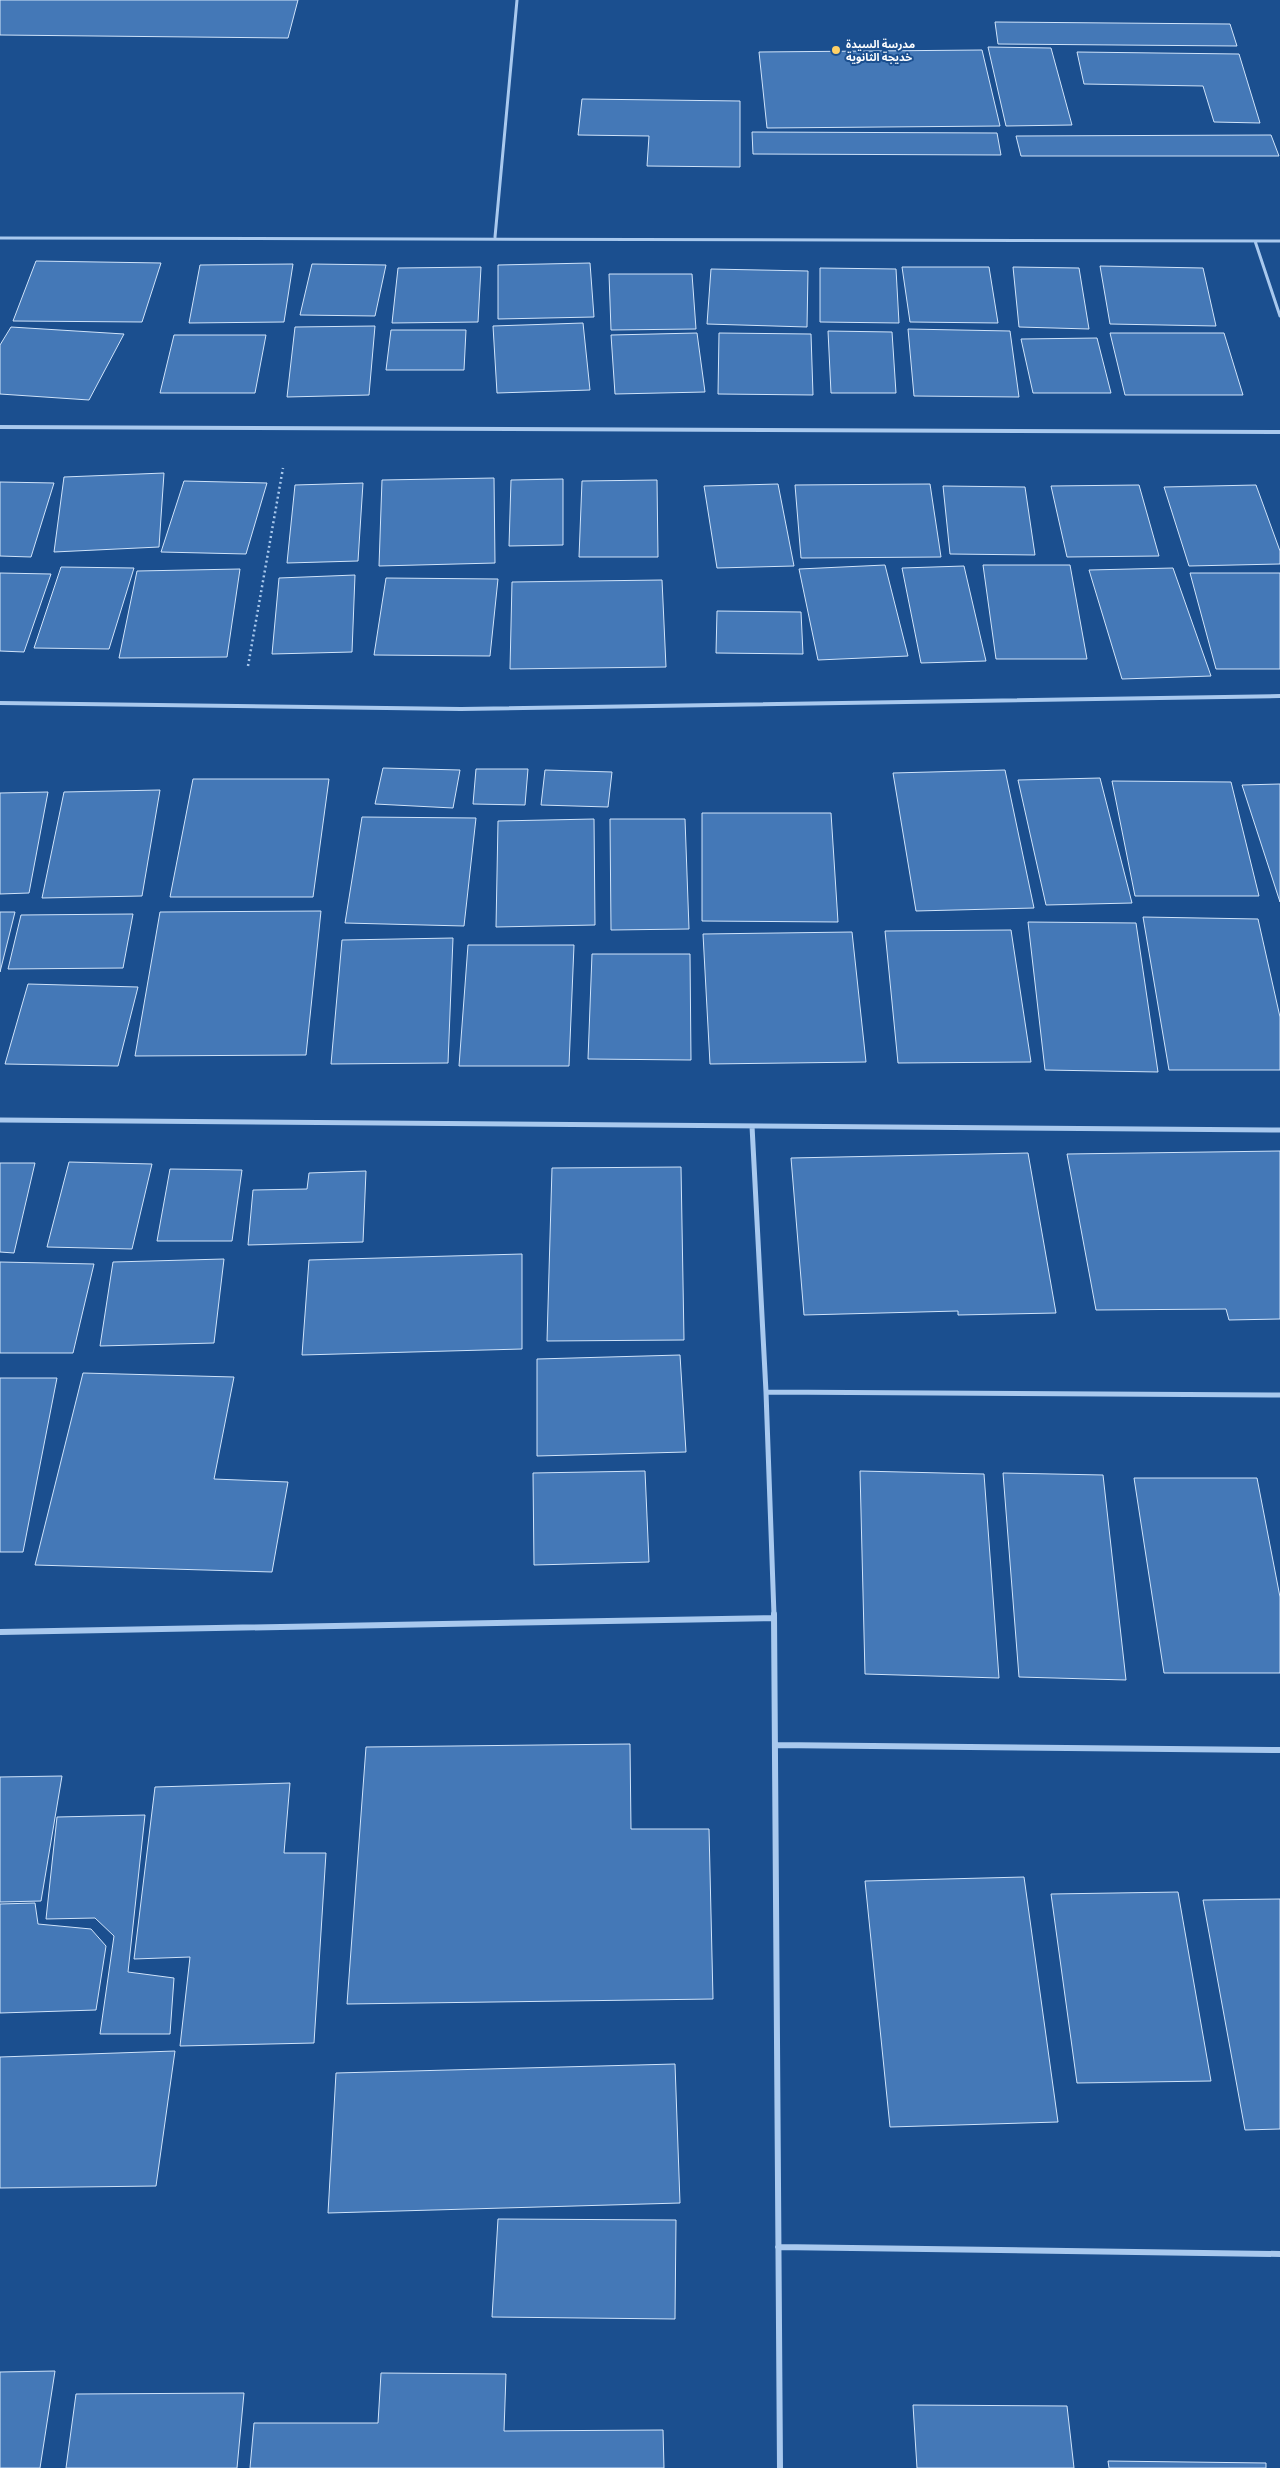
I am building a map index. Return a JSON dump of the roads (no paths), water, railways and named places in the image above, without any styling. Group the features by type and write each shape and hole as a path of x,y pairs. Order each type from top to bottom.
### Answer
{"street":[{"path":"495,237 517,0"},
{"path":"0,238 495,237 1280,241"},
{"path":"1255,241 1280,316"},
{"path":"0,427 1280,432"},
{"path":"0,703 461,709 1280,696"},
{"path":"0,1120 1280,1130"},
{"path":"752,1126 766,1392 774,1618 780,2468"},
{"path":"766,1392 1280,1395"},
{"path":"0,1632 774,1618"},
{"path":"775,1746 1280,1750"},
{"path":"778,2247 1280,2254"}],"place":[{"name":"مدرسة السيدة خديجة الثانوية","path":"836,50"}]}
